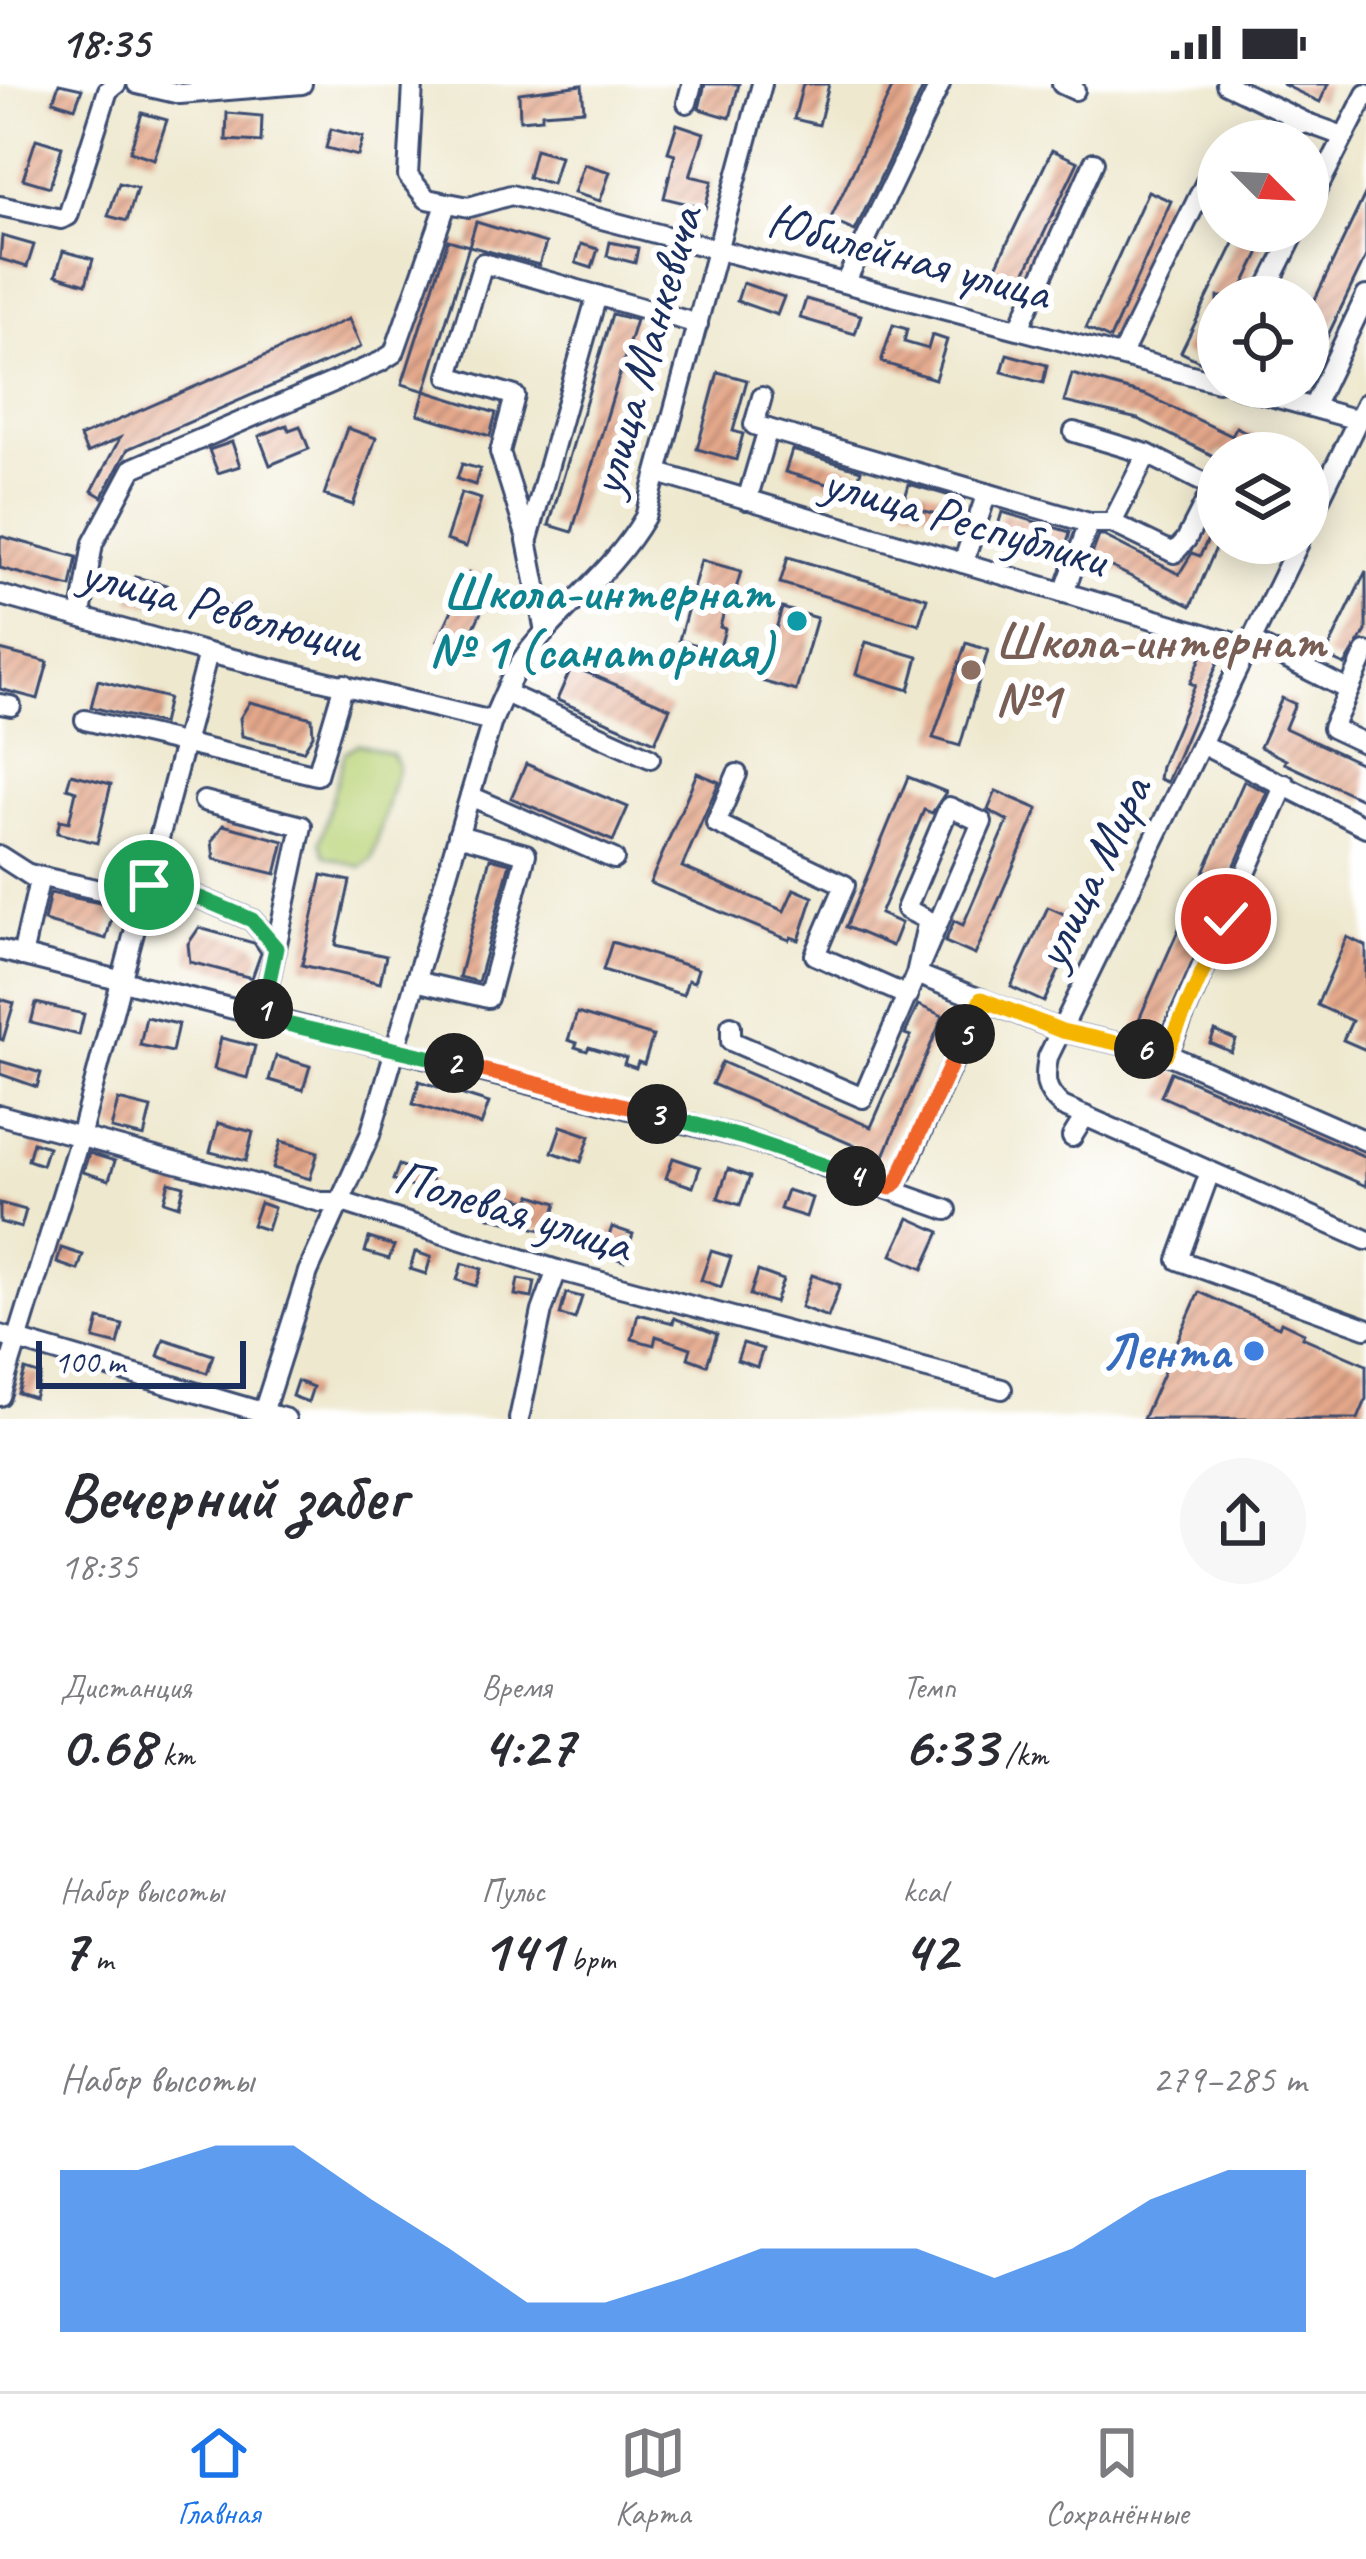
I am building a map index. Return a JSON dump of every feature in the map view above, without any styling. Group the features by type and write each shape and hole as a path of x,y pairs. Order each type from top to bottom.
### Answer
{"street":[{"path":"0,206 68,217 108,90 116,84"},
{"path":"137,84 180,94 302,84"},
{"path":"81,614 93,543 133,468 394,352 446,205 418,192 408,176 413,84"},
{"name":"улица Манкевича","path":"261,1416 308,1272 370,1135 492,721 523,658 625,552 645,517 762,84"},
{"path":"846,281 940,84"},
{"path":"1226,84 1301,120"},
{"path":"1329,164 1366,94"},
{"path":"1329,131 1343,136"},
{"path":"1019,328 1094,162"},
{"name":"Юбилейная улица","path":"446,205 469,207 511,195 1197,376"},
{"path":"1121,356 1197,200"},
{"path":"545,632 527,542 500,452 515,396 449,376 483,263 698,324"},
{"path":"527,542 596,295"},
{"path":"1329,373 1366,296"},
{"path":"762,397 754,425 1089,523 1112,523 1174,553 1186,540 1213,487 1148,454 1074,432"},
{"path":"1323,408 1362,412 1329,480"},
{"path":"747,500 768,429"},
{"path":"1112,523 1148,454"},
{"name":"улица Республики","path":"658,473 1250,644 1348,690"},
{"path":"963,563 987,493"},
{"path":"1064,593 1089,523"},
{"name":"улица Мира","path":"1085,1116 1047,1093 1048,1057 1289,564"},
{"name":"улица Революции","path":"0,595 208,653 492,721"},
{"path":"1366,652 1332,728 1366,744"},
{"path":"0,1396 9,1337 80,1137 124,981 208,653"},
{"path":"85,720 317,775 344,684"},
{"path":"505,693 650,758"},
{"path":"1201,745 1366,827"},
{"path":"736,774 716,823 845,885 815,955 908,996"},
{"path":"1166,1054 1285,784"},
{"path":"470,796 614,859"},
{"path":"204,801 302,826 261,1018"},
{"path":"731,1026 731,1041 743,1048 863,1098 982,822 949,807 906,909 928,920 916,974"},
{"path":"416,981 488,998 526,854 458,835"},
{"path":"0,856 39,881 22,956"},
{"path":"29,874 109,892"},
{"path":"149,885 200,898 252,920 276,948"},
{"path":"0,950 744,1138 947,1210"},
{"path":"916,974 1062,1031 1166,1054 1366,1141"},
{"path":"890,1188 903,1173 981,999"},
{"name":"Полевая улица","path":"0,1115 322,1202 342,1202 557,1270 1002,1389"},
{"path":"1072,1137 1085,1116 1366,1240"},
{"path":"1210,1172 1178,1260 1366,1328"},
{"path":"520,1419 542,1311 557,1270"},
{"path":"9,1337 261,1416 286,1419"}],"green space":[{"path":"358,744 392,754 398,766 372,859 361,867 325,856 320,842 345,752"}],"building":[{"path":"59,84 82,89 75,108 53,101"},
{"path":"705,84 739,84 730,118 699,109"},
{"path":"803,84 829,84 819,125 794,119"},
{"path":"894,84 925,84 855,231 830,220"},
{"path":"1282,84 1328,84 1320,102"},
{"path":"582,85 584,110 520,120 519,93"},
{"path":"142,113 167,120 154,159 130,151"},
{"path":"227,113 262,116 261,142 226,140"},
{"path":"677,124 704,133 690,176 712,181 705,208 664,198 675,154 668,152"},
{"path":"331,129 363,137 358,156 326,148"},
{"path":"36,139 62,147 50,187 23,179"},
{"path":"535,149 560,156 552,184 528,177"},
{"path":"1052,150 1078,162 1015,294 989,281"},
{"path":"584,164 610,172 600,201 574,193"},
{"path":"119,183 137,188 127,221 108,216"},
{"path":"1148,191 1171,201 1110,339 1086,328"},
{"path":"1366,192 1366,256 1329,333 1326,276"},
{"path":"476,222 546,243 539,265 469,246"},
{"path":"2,236 34,245 27,267 0,259"},
{"path":"448,240 469,246 425,391 402,384"},
{"path":"610,242 638,248 635,263 607,256"},
{"path":"581,244 598,249 592,268 576,263"},
{"path":"63,251 93,259 86,284 56,275"},
{"path":"1230,252 1260,252 1248,276 1218,276"},
{"path":"743,283 784,297 777,315 737,301"},
{"path":"806,299 861,315 855,334 800,318"},
{"path":"612,314 636,320 572,532 549,525"},
{"path":"349,319 361,347 128,449 102,497 92,491 120,438 87,453 80,437"},
{"path":"1197,319 1197,360 1181,352"},
{"path":"893,325 907,329 904,342 928,349 932,335 947,340 935,379 881,362"},
{"path":"1007,354 1047,365 1043,383 1002,372"},
{"path":"718,372 747,380 733,431 743,434 736,460 697,449"},
{"path":"1072,374 1146,395 1224,432 1197,432 1197,448 1138,419 1064,402"},
{"path":"425,391 496,413 490,436 418,414"},
{"path":"287,425 289,430 300,426 309,449 270,465 259,436"},
{"path":"347,428 376,438 353,505 324,495"},
{"path":"232,442 240,466 218,473 209,450"},
{"path":"792,450 861,470 855,492 785,472"},
{"path":"462,464 480,469 475,485 457,479"},
{"path":"909,484 964,500 958,520 903,505"},
{"path":"461,493 481,499 466,547 446,540"},
{"path":"1002,512 1070,532 1065,551 996,532"},
{"path":"0,536 77,557 71,587 0,568"},
{"path":"1099,536 1179,574 1192,553 1197,555 1197,564 1209,564 1191,606 1091,557"},
{"path":"788,557 927,598 919,624 780,583"},
{"path":"701,560 741,571 735,593 729,592 719,651 679,640"},
{"path":"1366,571 1366,631 1345,665 1325,656"},
{"path":"469,572 494,583 463,652 438,641"},
{"path":"135,577 167,585 162,607 130,600"},
{"path":"219,604 253,613 249,629 215,620"},
{"path":"782,608 817,618 796,691 761,681"},
{"path":"866,642 918,657 909,690 856,674"},
{"path":"966,643 988,650 960,746 933,738"},
{"path":"1205,648 1222,653 1167,782 1159,779 1161,766"},
{"path":"0,650 48,662 38,699 0,689"},
{"path":"572,666 670,708 655,742 557,700"},
{"path":"98,680 168,698 162,724 91,707"},
{"path":"1282,698 1295,704 1285,728 1366,766 1366,801 1260,747"},
{"path":"250,702 312,718 313,735 303,751 242,736 240,718"},
{"path":"526,764 628,807 613,841 511,798"},
{"path":"697,773 719,782 682,867 784,911 794,889 813,897 799,940 650,883"},
{"path":"71,774 111,784 97,843 57,833 60,820 69,822 76,791 67,788"},
{"path":"908,777 946,792 932,813 924,810 880,914 901,923 892,946 846,927"},
{"path":"1244,781 1267,792 1159,1038 1133,1033"},
{"path":"996,791 1038,809 975,955 945,942 954,921 963,925 1008,821 988,810"},
{"path":"223,825 284,841 276,874 214,859 212,841"},
{"path":"490,858 510,863 478,982 459,977"},
{"path":"322,875 350,881 336,945 386,956 380,983 302,965"},
{"path":"50,893 115,906 106,939 44,921"},
{"path":"1048,907 1082,922 1044,1002 1011,987"},
{"path":"199,928 254,943 261,953 252,978 190,962 188,944"},
{"path":"1347,937 1366,946 1366,1050 1343,1040 1352,1021 1317,1005"},
{"path":"612,942 698,969 694,982 688,980 683,995 603,970"},
{"path":"0,999 14,1003 3,1040 0,1039"},
{"path":"36,1003 84,1014 79,1035 31,1023"},
{"path":"918,1005 943,1016 883,1158 712,1084 722,1062 871,1127 911,1036 905,1034"},
{"path":"577,1013 653,1036 644,1064 638,1062 636,1068 624,1064 626,1058 575,1047 577,1043 568,1040"},
{"path":"146,1017 178,1024 172,1052 140,1045"},
{"path":"1215,1031 1236,1040 1231,1052 1210,1043"},
{"path":"221,1038 255,1046 247,1078 214,1069"},
{"path":"276,1056 310,1066 303,1090 269,1080"},
{"path":"0,1061 41,1073 37,1087 0,1074"},
{"path":"1171,1072 1366,1157 1366,1186 1161,1096"},
{"path":"419,1081 489,1103 481,1125 413,1104"},
{"path":"118,1100 151,1108 144,1137 111,1129"},
{"path":"218,1123 253,1132 246,1161 210,1152"},
{"path":"561,1126 590,1136 581,1162 552,1152"},
{"path":"281,1141 318,1152 310,1179 273,1168"},
{"path":"33,1142 48,1147 42,1165 28,1160"},
{"path":"89,1153 115,1161 109,1180 83,1172"},
{"path":"673,1158 700,1167 693,1187 666,1178"},
{"path":"399,1165 432,1177 427,1193 393,1180"},
{"path":"728,1169 750,1177 740,1205 718,1198"},
{"path":"169,1182 184,1186 179,1206 164,1201"},
{"path":"787,1190 812,1198 806,1217 780,1209"},
{"path":"498,1191 530,1202 532,1195 557,1203 549,1232 489,1217"},
{"path":"0,1203 26,1210 21,1228 0,1222"},
{"path":"260,1203 274,1208 267,1230 252,1225"},
{"path":"909,1218 940,1232 923,1269 892,1255"},
{"path":"612,1227 633,1234 624,1261 603,1254"},
{"path":"369,1238 394,1246 389,1259 365,1252"},
{"path":"61,1248 83,1255 78,1270 57,1263"},
{"path":"711,1251 731,1257 721,1287 701,1280"},
{"path":"415,1252 431,1257 426,1274 410,1269"},
{"path":"462,1263 482,1269 476,1286 457,1280"},
{"path":"758,1271 783,1280 775,1303 750,1295"},
{"path":"812,1275 840,1285 828,1317 801,1307"},
{"path":"518,1279 535,1282 532,1298 515,1295"},
{"name":"Лента","path":"1199,1292 1279,1327 1281,1322 1304,1333 1302,1337 1366,1365 1366,1400 1358,1419 1143,1419"},
{"path":"566,1293 582,1297 575,1319 560,1315"},
{"path":"638,1314 673,1323 674,1318 717,1334 707,1365 688,1358 691,1348 656,1336 654,1345 632,1339"},
{"path":"99,1319 123,1325 118,1345 94,1339"},
{"path":"164,1339 213,1355 207,1373 158,1356"},
{"path":"743,1343 763,1349 757,1367 737,1360"},
{"path":"25,1370 41,1375 34,1398 18,1393"},
{"path":"297,1381 313,1387 308,1402 292,1396"}],"place":[{"name":"Школа-интернат № 1 (санаторная)","path":"797,621"},
{"name":"Школа-интернат №1","path":"971,670"},
{"name":"Лента","path":"1254,1351"}],"route":[{"path":"149,885 200,898 252,920 276,948 261,1018 558,1088 744,1138 890,1188 903,1173 981,999 1062,1031 1166,1054 1226,919"}]}
